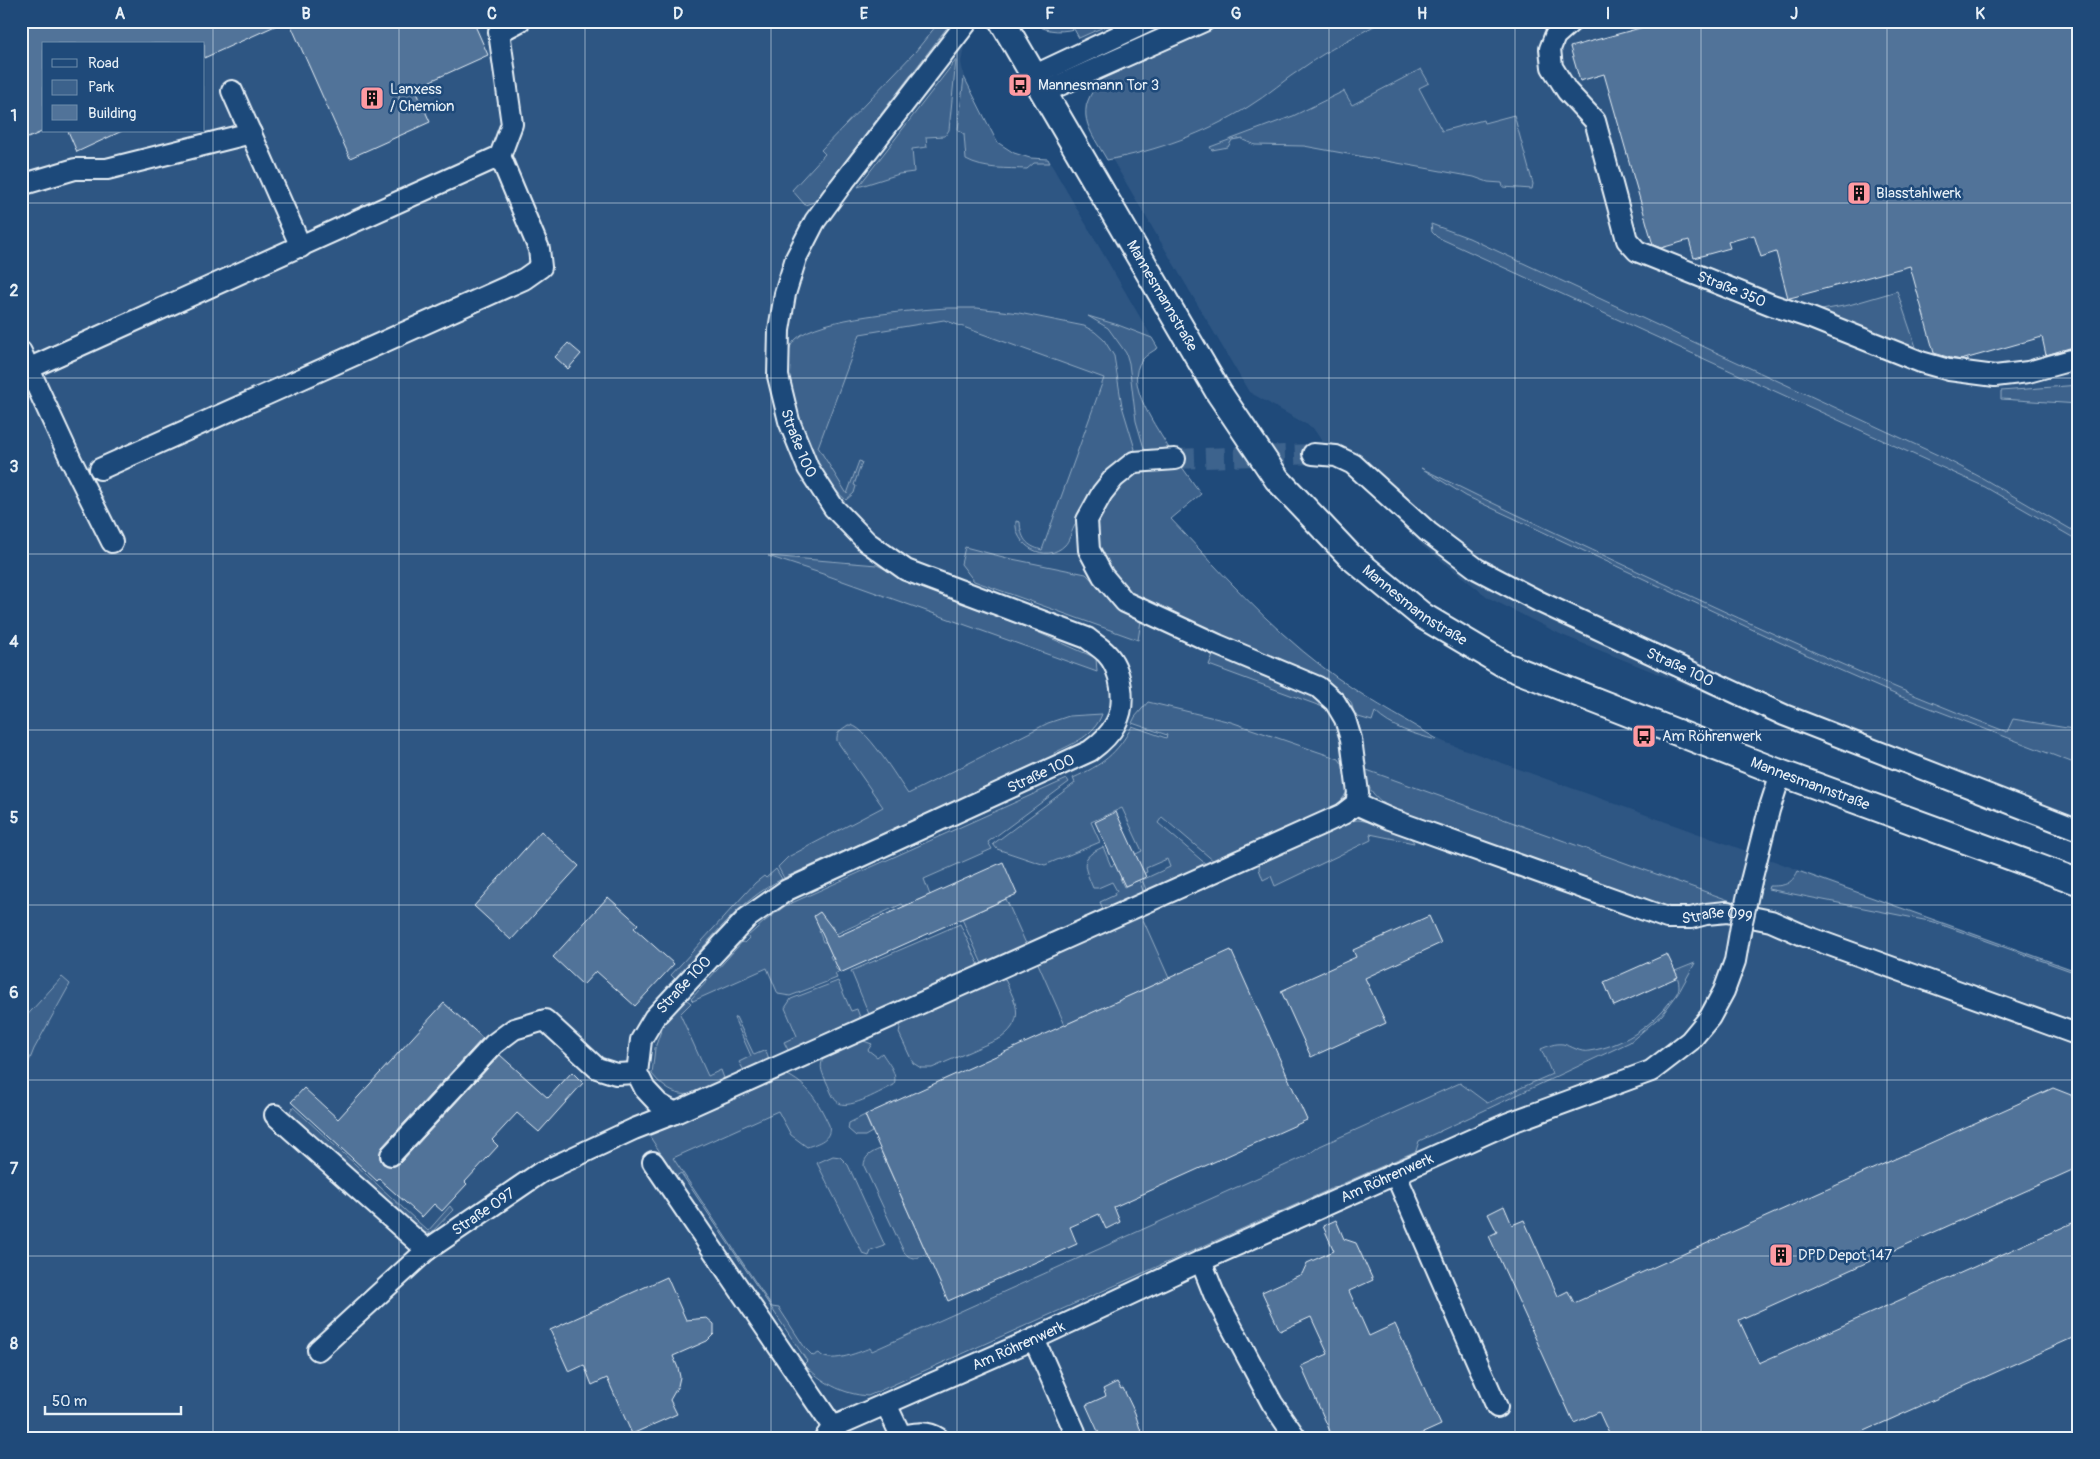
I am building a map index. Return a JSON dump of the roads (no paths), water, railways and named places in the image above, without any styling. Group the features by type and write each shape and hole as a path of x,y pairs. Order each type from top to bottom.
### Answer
{"main road":[{"name":"Mannesmannstraße","path":"1005,25 1219,393 1277,479 1350,556 1423,616 1507,666 1781,773 2079,882"}],"street":[{"path":"100,469 524,279 541,267 539,249 500,156 512,124 499,32 520,21"},
{"name":"Straße 100","path":"638,1073 640,1040 654,1018 747,918 787,890 1090,751 1104,741 1118,721 1122,697 1118,672 1107,653 1087,638 906,570 867,542 834,508 808,468 788,421 778,376 779,330 785,294 796,258 815,221 968,21"},
{"path":"1040,84 1150,21"},
{"path":"1040,84 1204,21"},
{"name":"Straße 350","path":"1572,21 1555,36 1550,50 1552,67 1567,91 1595,121 1627,240 1637,251 1921,362 1949,370 1995,376 2028,372 2079,358"},
{"path":"232,90 300,246"},
{"path":"21,185 75,169 107,169 251,133"},
{"path":"112,542 24,364 300,246 500,156"},
{"name":"Straße 100","path":"1313,454 1336,456 1353,464 1428,532 1477,569 1540,602 1784,714 2079,830"},
{"path":"391,1155 494,1044 514,1029 545,1020 597,1068 616,1074 638,1073 644,1089 658,1104 675,1113 1328,821 1343,814 1356,804 1358,793 1351,740 1346,719 1335,702 1318,687 1218,645 1125,602 1103,576 1089,550 1087,520 1102,493 1114,478 1134,462 1175,459"},
{"name":"Am Röhrenwerk","path":"829,1432 886,1404 1034,1339 1201,1261 1509,1123 1651,1071 1690,1041 1710,1017 1724,991 1735,961 1751,881 1769,810 1781,773"},
{"name":"Straße 099","path":"1356,804 1390,819 1667,918 1691,918 1727,912 1771,920 1804,936 2079,1035"},
{"name":"Straße 097","path":"318,1350 427,1250 540,1173 634,1129 675,1113"},
{"path":"275,1115 427,1250"},
{"path":"653,1162 829,1432"},
{"path":"1396,1173 1497,1407"},
{"path":"1201,1261 1214,1294 1272,1403 1296,1438"},
{"path":"1034,1339 1075,1432"},
{"path":"886,1404 901,1437 919,1433 933,1434 938,1438"}],"tunnel":[{"path":"1175,459 1313,454"}],"place":[{"name":"Mannesmann Tor 3","path":"1020,85"},
{"name":"Lanxess / Chemion","path":"372,98"},
{"name":"Blasstahlwerk","path":"1859,193"},
{"name":"Am Röhrenwerk","path":"1644,736"},
{"name":"DPD Depot 147","path":"1781,1255"}]}
